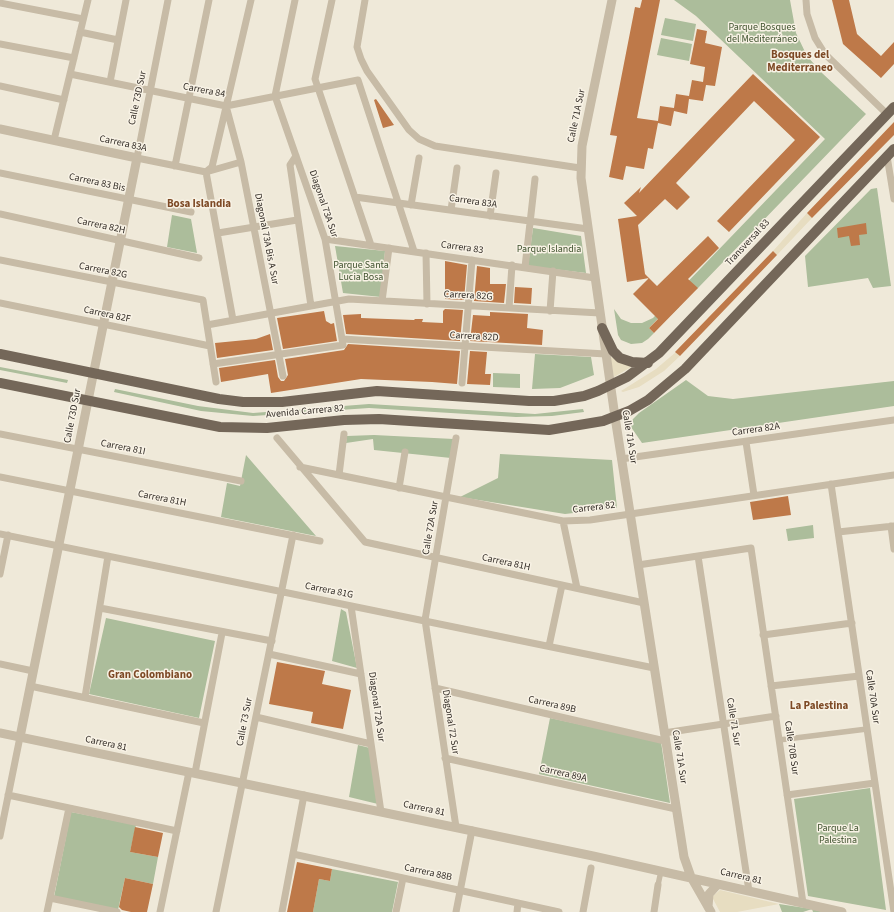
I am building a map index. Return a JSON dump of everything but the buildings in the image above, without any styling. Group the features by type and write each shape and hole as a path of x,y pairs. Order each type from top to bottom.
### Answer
{"main road":[{"name":"Transversal 83","path":"610,386 648,363 675,338 890,111"},
{"path":"615,417 648,400 685,369 890,152"},
{"path":"602,328 613,350 620,358 632,362 648,363"},
{"name":"Avenida Carrera 82","path":"0,354 219,399 264,403 377,391 529,402 554,401 584,396 610,386"},
{"name":"Avenida Carrera 82","path":"0,383 209,426 236,428 267,428 379,419 512,429 549,430 578,426 615,417"}],"street":[{"path":"54,140 88,0"},
{"path":"110,82 124,0"},
{"name":"Calle 73D Sur","path":"0,836 151,91 168,0"},
{"path":"175,166 209,0"},
{"path":"233,320 206,172 212,167 251,0"},
{"path":"275,96 295,0"},
{"path":"332,0 316,73 318,88 371,245"},
{"path":"365,0 357,47 361,59 367,71 409,130 427,144 580,168"},
{"name":"Calle 71A Sur","path":"612,0 582,146 580,168 621,459 684,857 691,877 710,910"},
{"path":"806,0 807,14 815,38 824,54 890,111"},
{"path":"0,3 83,19"},
{"path":"80,32 118,40"},
{"path":"0,44 74,58"},
{"name":"Carrera 84","path":"70,74 226,106 358,80 399,203"},
{"path":"0,86 64,100"},
{"name":"Diagonal 73A Sur","path":"275,96 325,239 334,301 342,342"},
{"name":"Diagonal 73A Bis A Sur","path":"226,106 241,162 283,376"},
{"name":"Carrera 83A","path":"0,129 206,172 241,162"},
{"path":"890,152 894,199"},
{"path":"296,156 290,165 311,306"},
{"path":"411,205 419,158"},
{"path":"452,210 457,168"},
{"name":"Carrera 83 Bis","path":"0,173 191,212"},
{"path":"490,216 496,173"},
{"path":"525,267 535,179"},
{"name":"Carrera 83A","path":"355,197 588,229"},
{"path":"399,203 414,251"},
{"name":"Carrera 82H","path":"0,214 199,258"},
{"path":"218,233 297,220"},
{"name":"Carrera 83","path":"325,239 595,278"},
{"path":"382,301 389,248"},
{"path":"426,253 427,304"},
{"name":"Carrera 82G","path":"0,260 203,300 207,325 349,299 600,313"},
{"path":"462,382 472,260"},
{"path":"509,308 512,265"},
{"path":"550,311 553,271"},
{"name":"Carrera 82F","path":"0,303 210,346"},
{"path":"207,325 216,382"},
{"name":"Carrera 82D","path":"213,364 279,355 342,342 465,346 606,354"},
{"name":"Carrera 82A","path":"621,459 894,420"},
{"name":"Carrera 81I","path":"0,434 241,481"},
{"path":"338,475 344,434"},
{"path":"277,438 300,467"},
{"name":"Calle 72A Sur","path":"425,620 456,438"},
{"path":"746,442 754,495"},
{"path":"399,488 405,452"},
{"name":"Carrera 82","path":"300,467 563,521 590,520 894,475"},
{"name":"Carrera 81H","path":"300,467 365,542 644,603"},
{"name":"Carrera 81H","path":"0,478 320,540"},
{"name":"Calle 70A Sur","path":"831,484 894,912"},
{"path":"563,521 577,588"},
{"path":"838,532 892,526 894,549"},
{"name":"Carrera 81G","path":"0,534 654,668"},
{"path":"0,574 8,535"},
{"name":"Calle 73 Sur","path":"216,912 293,535"},
{"name":"Calle 70B Sur","path":"698,556 751,548 804,903"},
{"path":"85,697 108,556"},
{"path":"638,565 698,556"},
{"name":"Calle 71 Sur","path":"698,556 749,891"},
{"path":"548,646 562,585"},
{"name":"Diagonal 72A Sur","path":"351,606 381,812"},
{"path":"100,608 222,633 272,641"},
{"name":"Diagonal 72 Sur","path":"425,620 456,827"},
{"path":"764,635 852,623"},
{"path":"160,912 177,831 204,723 222,633"},
{"path":"269,654 361,674"},
{"path":"0,664 33,671"},
{"path":"771,686 859,676"},
{"path":"30,686 204,723"},
{"name":"Carrera 89B","path":"435,688 664,737"},
{"path":"664,737 724,724 776,716"},
{"path":"256,717 371,744"},
{"path":"779,740 867,729"},
{"name":"Carrera 81","path":"0,733 472,830 691,877 842,912"},
{"name":"Carrera 89A","path":"445,758 676,809"},
{"path":"788,795 875,783"},
{"path":"8,795 177,831"},
{"path":"282,912 304,795"},
{"path":"47,912 69,808"},
{"path":"456,912 472,830"},
{"name":"Carrera 88B","path":"293,854 560,912"},
{"path":"583,912 593,856"},
{"path":"654,912 661,871"},
{"path":"396,912 403,878"},
{"path":"710,910 709,894 718,884"},
{"path":"50,898 117,912"},
{"path":"516,912 518,903"}],"green space":[{"name":"Parque Bosques del Mediterráneo","path":"674,0 790,0 796,33 807,56 822,73 866,114 698,288 675,303 679,307 672,314 667,309 649,328 654,333 648,339 642,343 631,344 621,340 618,335 614,309 621,319 631,323 642,323 653,318 825,139 696,16"},
{"path":"665,18 696,24 693,41 661,35"},
{"path":"661,38 692,44 689,61 657,55"},
{"path":"877,188 891,286 873,288 868,278 808,287 805,256 871,189"},
{"path":"172,215 191,219 197,253 167,247"},
{"name":"Parque Islandia","path":"533,228 581,236 586,273 528,266"},
{"name":"Parque Santa Lucia Bosa","path":"335,246 385,251 381,297 343,293"},
{"path":"535,354 591,357 594,375 560,388 532,389"},
{"path":"0,367 68,380 67,383 0,370"},
{"path":"493,373 520,374 520,388 493,387"},
{"path":"686,380 708,396 733,399 894,381 894,406 642,443 631,427 632,420 639,413"},
{"path":"115,389 198,406 253,413 369,404 535,414 583,409 584,412 552,416 516,417 369,408 253,416 201,411 114,392"},
{"path":"374,435 454,439 451,458 374,450 373,439 346,443 347,436"},
{"path":"500,454 612,460 617,508 565,514 460,497 498,478"},
{"path":"246,455 316,536 221,517 227,483 240,486"},
{"path":"813,525 814,538 788,541 786,529"},
{"path":"341,609 346,612 357,668 332,661"},
{"path":"106,618 215,641 199,718 89,694"},
{"path":"550,718 661,742 670,803 539,774"},
{"path":"358,745 370,748 378,804 349,797"},
{"name":"Parque La Palestina","path":"870,788 886,910 808,896 794,799"},
{"path":"71,812 136,825 130,852 158,857 153,884 125,878 118,910 54,897"},
{"path":"332,869 398,882 392,912 313,912 319,879 330,881"},
{"path":"779,904 812,909 803,912 782,912"},
{"path":"812,909 823,912 813,912"}],"shaded area":[{"path":"807,213 812,218 777,255 773,251"},
{"path":"676,352 680,356 664,371 639,387 623,392 621,391 656,369"},
{"path":"611,357 633,366 614,377"},
{"path":"720,890 779,904 737,912 720,912 712,897"}],"district":[{"name":"Bosques del Mediterraneo","path":"800,62"},
{"name":"Bosa Islandia","path":"199,205"},
{"name":"Gran Colombiano","path":"150,676"},
{"name":"La Palestina","path":"819,707"}]}
